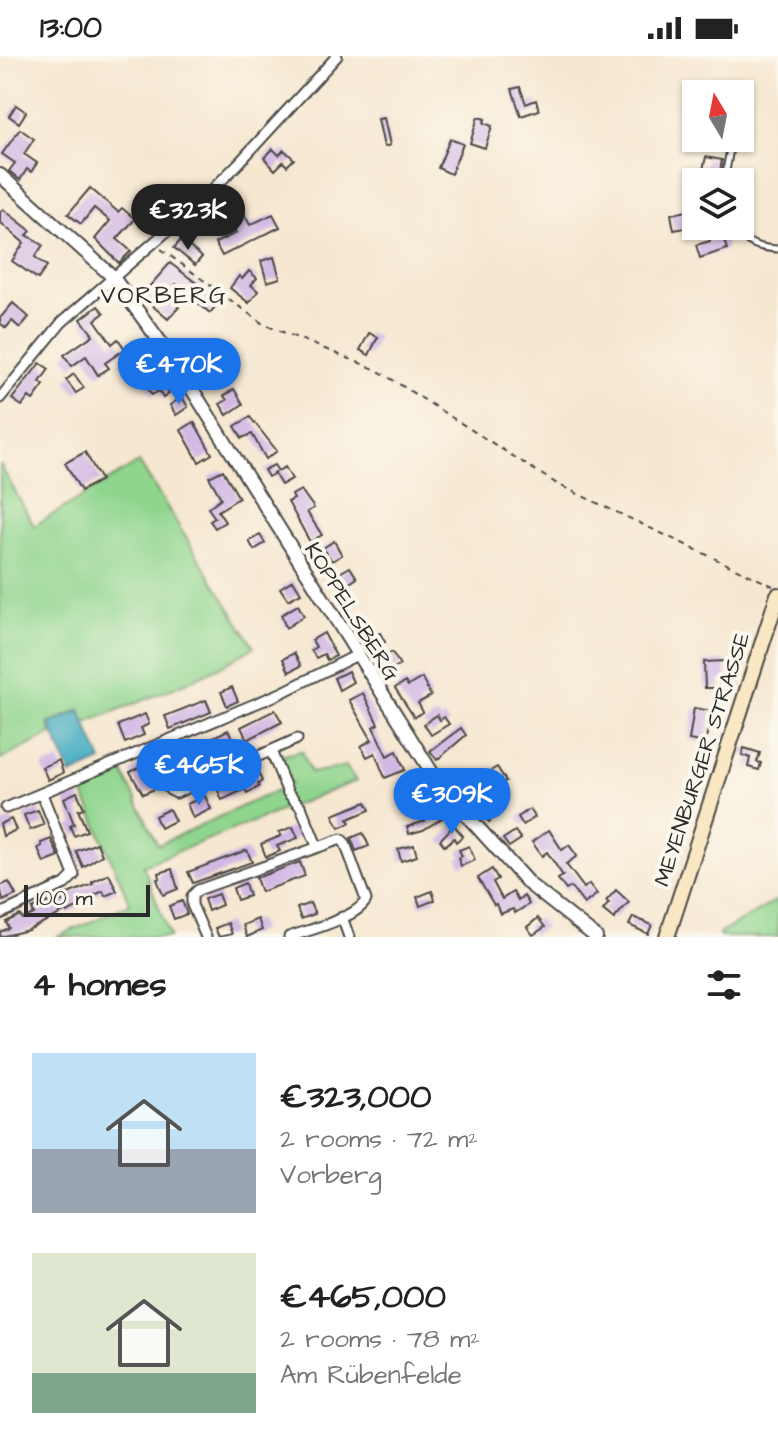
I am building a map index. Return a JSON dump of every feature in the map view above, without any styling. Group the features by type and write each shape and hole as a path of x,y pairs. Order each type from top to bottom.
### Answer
{"main road":[{"name":"MEYENBURGER STRASSE","path":"667,937 778,595"}],"street":[{"path":"0,398 62,322 196,206 337,56"},
{"path":"0,175 112,276"},
{"name":"KOPPELSBERG","path":"112,276 175,362 421,759 464,815 529,884 596,937"},
{"path":"6,808 281,693 357,655"},
{"path":"150,748 169,787 176,793 297,739"},
{"path":"271,751 288,793 301,807 317,846"},
{"path":"0,914 65,884 74,875 42,794"},
{"path":"206,937 192,905 192,896 198,890 338,839 345,843 366,900 364,905 289,937"},
{"path":"346,915 349,937"}],"lane":[{"path":"748,240 755,247 778,249"}],"path":[{"path":"152,242 263,324 377,370 557,484 778,588"}],"green space":[{"path":"139,462 254,647 193,680 86,723 80,709 48,724 52,734 0,760 0,464 34,526"},
{"path":"302,751 311,773 346,766 356,781 143,865 170,937 57,937 130,904 80,785 120,766 158,845 291,784 279,756"},
{"path":"775,901 778,937 720,937 719,934"}],"water":[{"path":"80,711 102,761 71,775 49,724"}],"building":[{"path":"520,87 526,104 536,100 539,110 521,116 512,89"},
{"path":"16,105 26,112 19,123 9,116"},
{"path":"478,117 492,126 485,148 470,143"},
{"path":"384,118 390,145 384,147 378,119"},
{"path":"20,129 34,139 24,154 37,163 31,172 27,169 20,180 9,171 15,163 2,154"},
{"path":"450,139 463,144 451,174 438,168"},
{"path":"273,149 279,155 284,150 294,159 287,166 283,162 275,170 264,158"},
{"path":"706,157 722,160 721,168 703,168"},
{"path":"90,188 118,212 122,208 135,219 117,239 131,251 119,263 95,239 110,221 94,208 81,224 68,214"},
{"path":"145,205 160,218 152,228 137,215"},
{"path":"3,209 31,231 27,235 43,245 35,257 47,266 38,279 12,261 24,243 0,222"},
{"path":"242,210 250,225 273,214 280,227 222,256 215,243 236,233 229,217"},
{"path":"682,212 682,229 674,230 671,214"},
{"path":"181,240 202,257 195,265 174,248"},
{"path":"724,240 727,249 700,258 696,245"},
{"path":"274,257 280,278 267,282 261,261"},
{"path":"170,263 220,301 210,313 176,284 166,296 179,307 168,319 141,296"},
{"path":"249,271 257,278 251,285 258,291 249,303 230,288 239,276 242,279"},
{"path":"13,303 29,317 20,328 12,321 6,328 0,323 0,318"},
{"path":"98,306 104,313 95,320 112,344 118,339 125,349 105,363 109,368 98,375 86,356 72,366 64,355 93,335 81,319"},
{"path":"369,333 378,337 369,355 360,350"},
{"path":"40,363 49,369 40,382 44,385 33,400 29,397 22,406 12,399"},
{"path":"74,374 84,388 76,393 66,380"},
{"path":"161,377 169,394 163,398 159,391 152,395 146,385"},
{"path":"234,389 243,404 227,415 220,404 227,400 224,396"},
{"path":"182,397 188,407 176,415 170,405"},
{"path":"250,417 277,451 266,459 252,434 242,438 235,426"},
{"path":"194,422 212,454 199,462 181,430"},
{"path":"85,452 101,480 81,491 65,463"},
{"path":"274,465 278,471 285,467 292,479 281,485 274,474 268,477 264,470"},
{"path":"223,470 239,498 218,511 225,522 215,528 210,521 215,518 208,508 221,498 209,477"},
{"path":"301,490 314,508 307,512 322,535 310,542 288,502 294,499 292,495"},
{"path":"260,535 265,543 254,550 249,541"},
{"path":"334,541 342,555 332,561 323,548"},
{"path":"350,567 357,578 344,587 336,575"},
{"path":"293,580 301,593 288,600 280,588"},
{"path":"298,605 304,616 286,628 281,615"},
{"path":"324,633 336,656 327,660 324,654 316,658 311,650 316,647 312,640"},
{"path":"380,633 385,642 372,649 367,640"},
{"path":"392,652 400,665 387,672 380,659"},
{"path":"294,653 301,666 289,672 283,659"},
{"path":"725,661 726,680 719,680 719,688 705,688 704,662"},
{"path":"348,671 353,682 339,690 334,678"},
{"path":"422,678 431,696 418,703 423,712 414,717 395,688 405,682 408,686"},
{"path":"232,687 238,701 227,706 221,692"},
{"path":"363,693 378,724 373,727 387,756 397,751 405,770 385,778 375,753 367,757 361,746 372,740 349,700"},
{"path":"206,700 211,712 170,729 165,716"},
{"path":"694,708 712,711 705,743 689,740"},
{"path":"275,710 282,722 247,740 241,727"},
{"path":"145,714 149,724 141,728 144,735 125,743 118,725"},
{"path":"437,715 440,720 444,717 449,724 431,735 424,724"},
{"path":"461,728 466,735 437,760 430,751"},
{"path":"228,730 234,741 186,766 192,778 176,785 168,768 171,766 168,758"},
{"path":"744,748 760,753 757,762 761,763 759,770 748,767 750,758 742,755"},
{"path":"59,760 63,773 48,780 42,767"},
{"path":"140,767 144,775 150,772 157,788 143,794 130,772"},
{"path":"497,767 506,781 487,793 481,777"},
{"path":"256,768 262,781 259,787 247,793 245,789 222,800 217,788"},
{"path":"419,784 425,792 411,802 405,794"},
{"path":"77,792 84,808 78,810 87,831 74,836 70,826 74,824 64,798"},
{"path":"205,796 211,809 193,818 187,804"},
{"path":"366,802 370,810 348,819 350,823 339,828 333,815"},
{"path":"493,806 499,812 489,822 483,815"},
{"path":"169,809 175,821 160,828 155,816"},
{"path":"439,809 444,817 423,830 409,834 407,827 425,821"},
{"path":"530,809 535,817 523,825 518,817"},
{"path":"38,810 44,825 30,830 24,815"},
{"path":"11,819 16,830 3,836 0,824"},
{"path":"454,825 463,836 456,842 454,838 445,846 440,840"},
{"path":"293,827 298,838 277,846 280,851 266,857 261,844"},
{"path":"549,830 562,850 569,845 577,856 566,864 584,888 589,884 597,894 584,904 571,887 566,890 558,879 563,876 547,852 542,856 532,842"},
{"path":"515,831 521,839 509,847 503,839"},
{"path":"363,833 369,846 356,851 351,838"},
{"path":"51,839 59,857 44,863 38,848 42,846 41,843"},
{"path":"97,843 102,855 83,867 76,851"},
{"path":"414,845 417,856 401,861 398,849"},
{"path":"469,846 475,860 461,866 459,850"},
{"path":"247,850 252,862 193,883 188,872"},
{"path":"300,862 305,876 261,892 256,878"},
{"path":"172,869 178,889 163,895 157,879 160,878 159,873"},
{"path":"492,869 498,879 493,882 502,899 513,892 518,900 524,896 529,904 515,913 513,909 500,914 478,878"},
{"path":"109,874 117,891 105,896 103,891 67,913 28,930 0,937 0,932 9,928 6,922 20,915 22,919 34,914 32,909 48,902 50,906 62,901 60,897"},
{"path":"9,882 16,895 3,901 0,886"},
{"path":"245,883 249,896 237,900 233,888"},
{"path":"616,890 629,902 614,919 603,910"},
{"path":"432,891 435,900 420,906 417,897"},
{"path":"218,894 222,905 208,911 204,899"},
{"path":"182,901 187,914 174,919 169,906"},
{"path":"310,903 315,914 301,919 297,908"},
{"path":"633,917 652,925 648,934 629,925"},
{"path":"538,918 545,927 533,935 527,927"},
{"path":"258,919 262,930 247,937 243,925"},
{"path":"228,923 232,934 219,937 215,928"}],"district":[{"name":"VORBERG","path":"164,295"}]}
